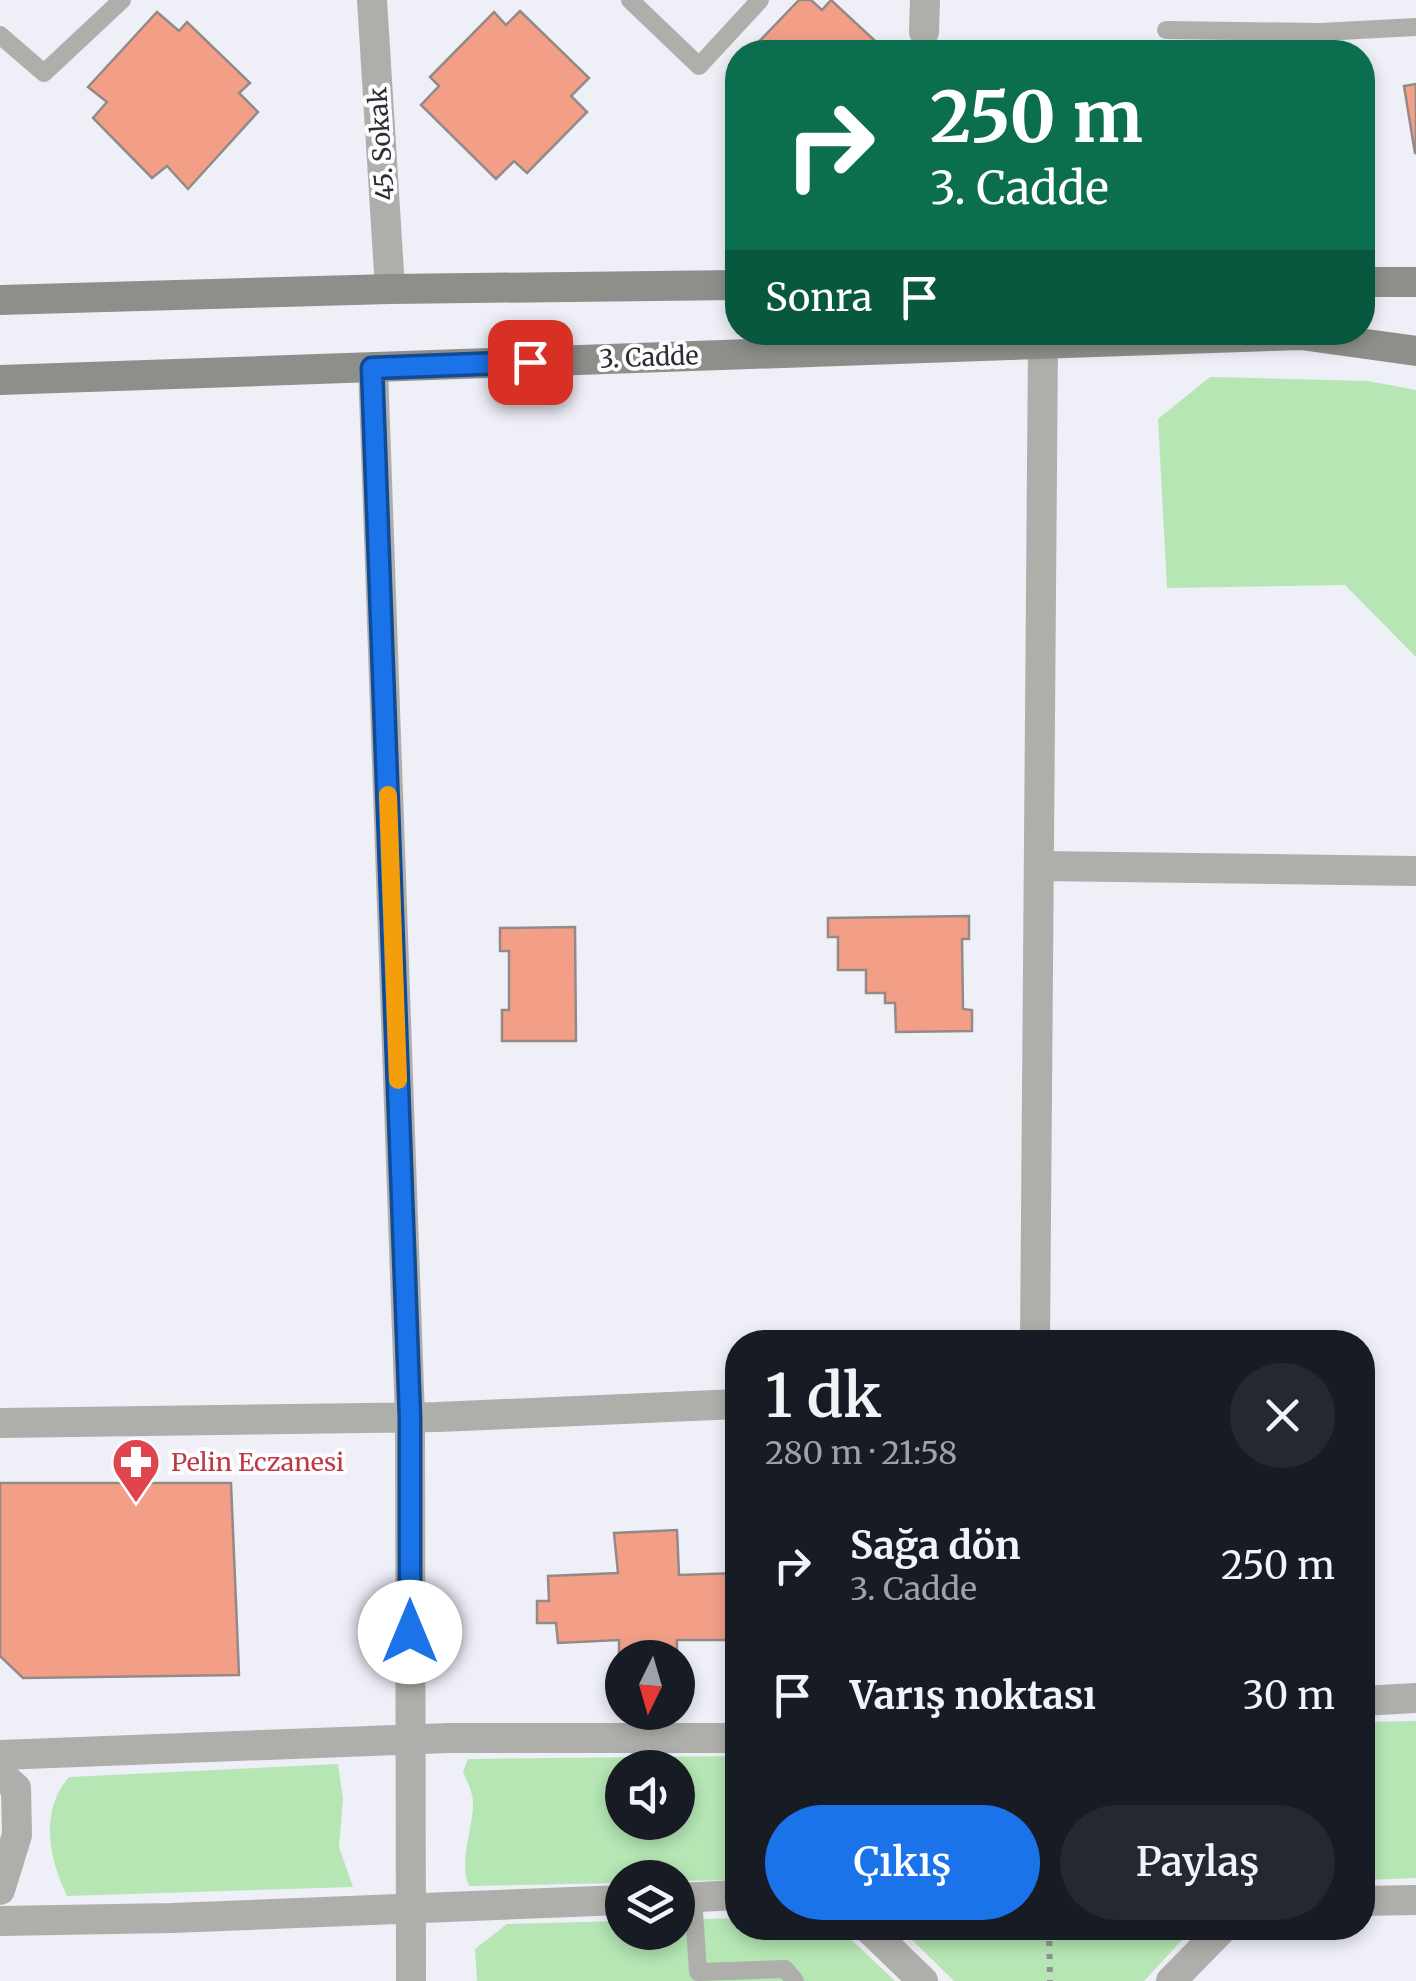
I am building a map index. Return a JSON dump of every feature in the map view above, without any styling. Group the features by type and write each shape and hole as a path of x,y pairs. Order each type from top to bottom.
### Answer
{"main road":[{"path":"1375,282 1416,282"},
{"path":"0,300 390,289 725,285"},
{"name":"3. Cadde","path":"0,380 966,345"},
{"name":"3. Cadde","path":"1375,345 1416,351"}],"street":[{"name":"45. Sokak","path":"372,0 390,289"},
{"path":"924,0 924,32"},
{"path":"1035,1330 1043,345"},
{"path":"372,368 410,1418 411,1981"},
{"path":"1039,866 1416,871"},
{"path":"0,1423 410,1418 725,1405"},
{"path":"1375,1700 1416,1698"},
{"path":"0,1755 409,1739 725,1738"},
{"path":"0,1774 16,1788 17,1835 0,1890"},
{"path":"695,1897 725,1895"},
{"path":"1375,1902 1416,1900"},
{"path":"0,1921 605,1901"},
{"path":"880,1940 923,1981"},
{"path":"1172,1981 1211,1940"}],"lane":[{"path":"0,35 44,74 122,0"},
{"path":"630,0 699,66 760,0"},
{"path":"1166,30 1320,32 1416,26"},
{"path":"694,1950 698,1972 786,1969 795,1981"}],"path":[{"path":"1049,1940 1050,1981"}],"green space":[{"path":"1210,377 1368,381 1416,390 1416,657 1345,585 1167,588 1158,419"},
{"path":"1416,1721 1416,1878 1375,1880 1375,1722"},
{"path":"695,1756 725,1756 725,1880 695,1881 695,1860 605,1860 605,1883 469,1886 465,1857 473,1803 463,1771 468,1759 605,1757 605,1840 695,1840"},
{"path":"338,1764 343,1799 339,1847 353,1887 67,1896 52,1851 50,1820 69,1777"},
{"path":"725,1918 725,1940 852,1940 895,1981 477,1981 475,1949 507,1924 605,1921 605,1950 695,1950 695,1919"},
{"path":"912,1940 1182,1940 1144,1981 954,1981"}],"building":[{"path":"799,0 811,0 822,10 831,0 874,40 761,40"},
{"path":"520,11 589,78 571,96 587,112 527,173 514,161 496,179 421,105 439,86 430,77 494,12 506,25"},
{"path":"157,12 179,31 187,22 250,83 239,93 258,112 188,189 167,166 152,178 93,118 107,102 88,87"},
{"path":"1416,84 1416,153 1415,153 1404,86"},
{"path":"969,916 969,939 962,939 963,1009 972,1010 972,1031 896,1032 895,1003 885,1003 885,993 866,993 866,970 838,970 838,937 828,937 828,918"},
{"path":"575,927 576,1041 502,1041 502,1010 509,1010 509,951 500,951 500,928"},
{"path":"0,1483 231,1483 239,1675 23,1678 0,1656"},
{"path":"677,1530 679,1575 725,1573 725,1640 558,1643 556,1623 537,1623 537,1601 549,1601 548,1576 618,1573 614,1533"}],"slow traffic":[{"path":"388,795 398,1080"}],"place":[{"name":"Pelin Eczanesi","path":"136,1504"}],"route":[{"path":"410,1632 410,1418 372,368 530,362"}]}
